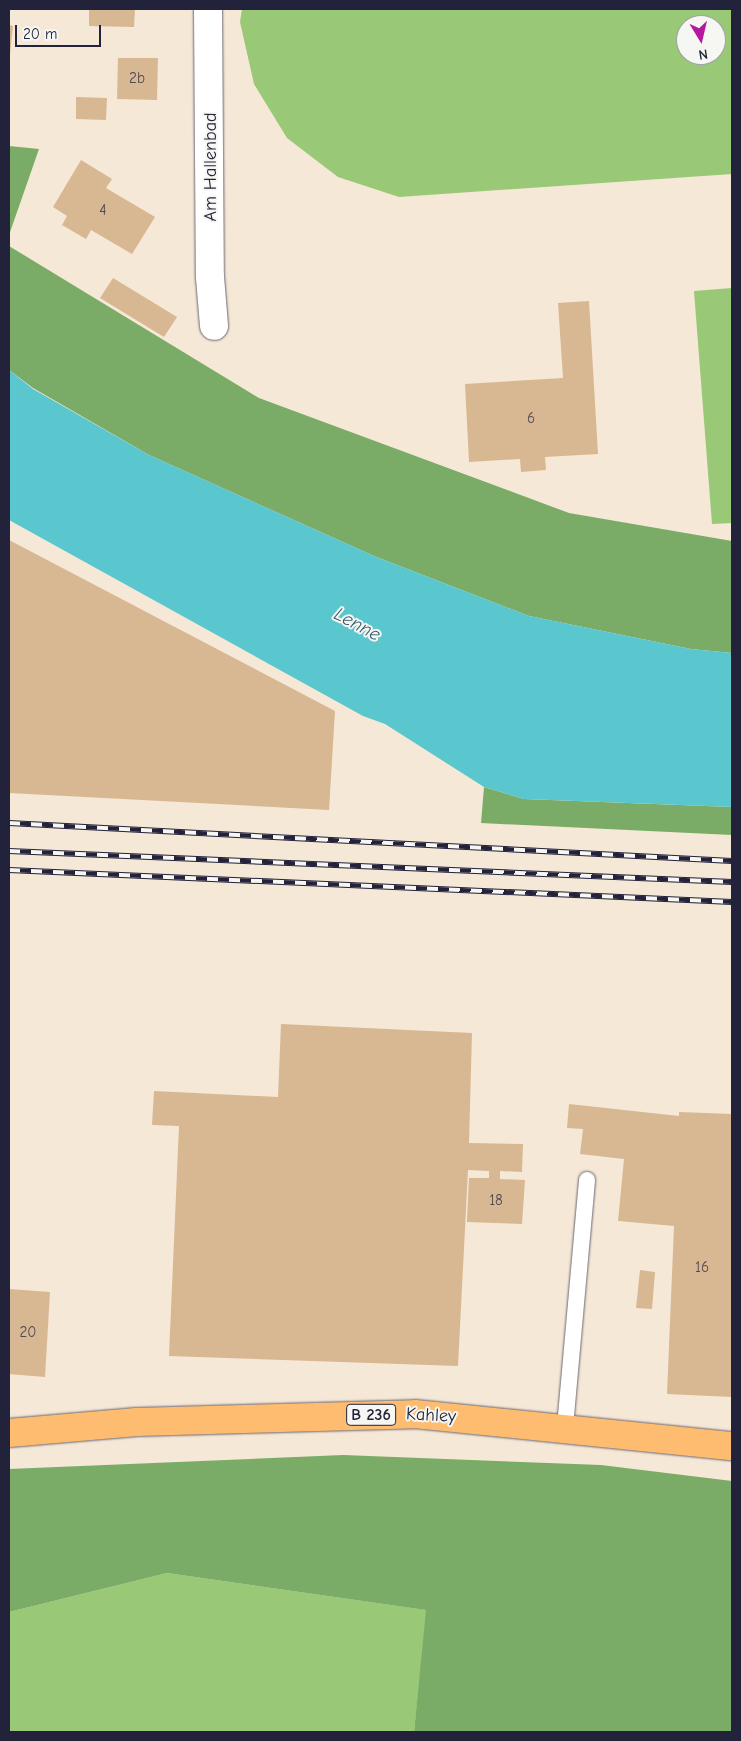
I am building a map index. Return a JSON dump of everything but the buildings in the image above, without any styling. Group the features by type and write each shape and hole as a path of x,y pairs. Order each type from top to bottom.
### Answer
{"main road":[{"name":"Kahley","path":"9,1433 137,1422 415,1414 564,1427 732,1446"}],"street":[{"name":"Am Hallenbad","path":"208,9 210,277 214,326"}],"lane":[{"path":"564,1427 587,1180"}],"green space":[{"path":"242,9 732,9 732,174 399,197 338,177 287,138 254,84 240,22"},
{"path":"9,146 39,149 9,235"},
{"path":"9,246 259,398 569,513 732,541 732,653 691,649 529,616 374,556 149,455 33,388 9,370"},
{"path":"732,288 732,523 712,524 694,291"},
{"path":"484,787 524,799 732,807 732,835 481,823"},
{"path":"343,1455 601,1465 732,1481 732,1732 414,1732 426,1610 167,1573 9,1612 9,1469"},
{"path":"167,1573 427,1610 414,1732 9,1732 9,1612"}],"water":[{"name":"Lenne","path":"9,370 33,389 149,455 374,556 529,616 691,649 732,653 732,807 524,799 484,787 385,724 363,716 9,520"}],"railway":[{"path":"9,823 732,861"},
{"path":"9,851 732,882"},
{"path":"9,870 732,902"}]}
